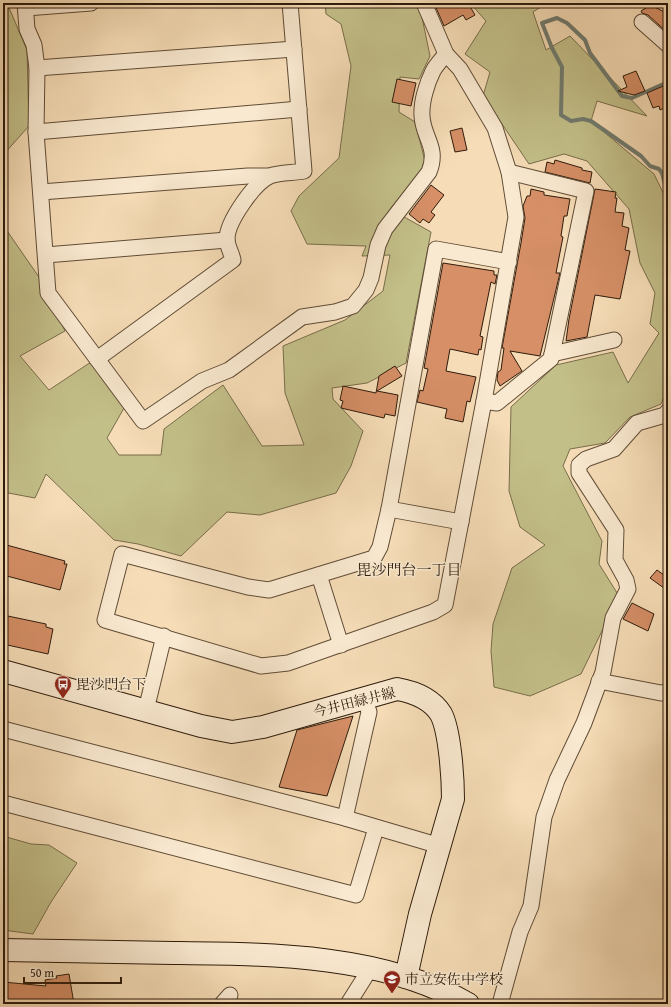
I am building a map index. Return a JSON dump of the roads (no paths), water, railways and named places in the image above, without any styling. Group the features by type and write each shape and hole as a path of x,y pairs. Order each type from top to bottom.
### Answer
{"main road":[{"name":"今井田緑井線","path":"3,671 201,726 232,732 263,727 364,697 397,689 414,692 427,700 441,714 446,734 453,779 453,799 420,914 406,977"},
{"path":"3,950 216,954 301,958 370,969 406,977 459,998 468,1004"}],"street":[{"path":"91,3 26,6 27,29 34,44 37,68 36,132 48,293 143,421 202,381 229,370 302,317 335,312 353,306 366,290 371,278 378,244 385,228 429,172 433,161 433,149 422,117 422,103 433,70 446,54"},
{"path":"41,192 248,176 269,176 304,171 290,3"},
{"path":"424,3 446,54 460,69 495,128 509,172 516,217 509,262 484,401 445,605 433,612 288,663 261,666 164,636 104,620 122,554 248,587 269,590 374,558 380,547 389,509 436,248 509,262"},
{"path":"642,22 668,45"},
{"path":"37,68 294,49"},
{"path":"36,132 299,109"},
{"path":"484,401 497,403 551,359 586,192 509,172"},
{"path":"97,359 233,260 227,240 231,223 240,206 269,176"},
{"path":"46,254 227,240"},
{"path":"552,354 614,340"},
{"path":"500,1004 520,932 531,906 544,817 557,780 584,723 603,672 614,618 628,589 626,580 615,560 616,530 579,473 579,465 586,459 614,448 637,423 665,415 668,411"},
{"path":"389,509 460,522"},
{"path":"320,575 341,645"},
{"path":"146,710 164,636"},
{"path":"599,682 661,693 668,692"},
{"path":"345,818 369,712 364,697"},
{"path":"3,729 345,818 440,846"},
{"path":"3,803 356,895 376,828"},
{"path":"348,1004 370,969"}],"waterway":[{"path":"668,82 632,98 622,96 590,53 585,40 567,23 557,18 542,23 552,48 562,67 561,115 571,121 583,119 591,121 641,156 650,166 659,169 662,173 668,196"}],"place":[{"name":"毘沙門台下","path":"63,699"},
{"name":"市立安佐中学校","path":"392,994"}],"district":[{"name":"毘沙門台一丁目","path":"409,570"}]}
